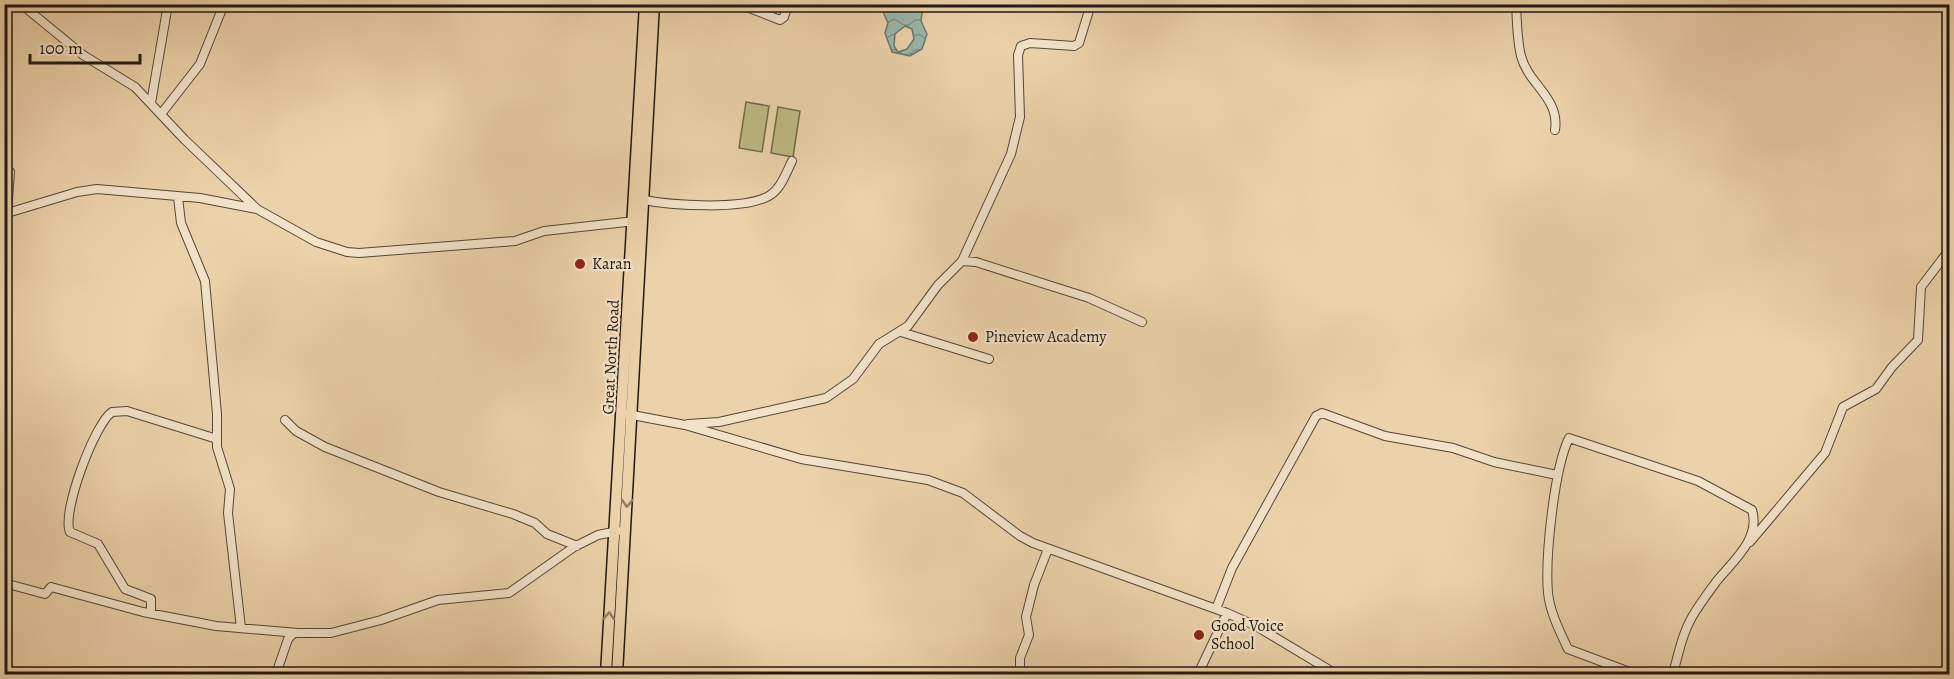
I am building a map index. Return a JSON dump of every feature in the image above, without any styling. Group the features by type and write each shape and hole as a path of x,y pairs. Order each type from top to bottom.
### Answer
{"highway":[{"name":"Great North Road","path":"606,675 620,531 627,414 639,199 645,4"},
{"name":"Great North Road","path":"639,199 654,4"},
{"name":"Great North Road","path":"617,675 620,531"}],"street":[{"path":"21,4 73,48 124,78 257,209 308,238 347,252 515,241 544,231 638,221"},
{"path":"151,103 168,4"},
{"path":"161,114 200,64 224,4"},
{"path":"739,4 780,20 784,17 788,4"},
{"path":"685,425 718,422 826,398 843,388 862,370 879,344 901,332 938,285 962,261 1011,154 1020,117 1019,50 1021,46 1030,43 1067,46 1079,43 1091,4"},
{"path":"1516,4 1521,56 1528,72 1550,101 1556,121 1555,130"},
{"path":"639,199 717,206 760,199 776,191 792,161"},
{"path":"4,170 10,172 6,214 77,192 97,189 200,198 257,209"},
{"path":"178,197 181,223 205,281 217,439 230,489 228,513 241,628"},
{"path":"1673,675 1685,631 1693,616 1715,584 1825,453 1843,407 1876,389 1892,367 1918,340 1921,287 1950,249"},
{"path":"962,261 976,262 1089,298 1142,322"},
{"path":"901,332 989,359"},
{"path":"152,614 150,599 128,591 120,585 98,544 70,532 68,521 76,484 103,421 112,412 134,413 217,439"},
{"path":"1216,609 1232,568 1316,416 1322,413 1385,436 1453,448 1494,462 1557,475"},
{"path":"627,414 685,425 801,459 928,480 950,487 976,501 1020,536 1048,549 1227,613 1256,626 1336,675"},
{"path":"285,420 296,431 325,447 439,492 513,514 535,524 547,534 577,546"},
{"path":"1635,675 1568,649 1560,633 1548,595 1547,562 1557,475 1561,455 1569,438 1698,481 1752,510 1751,530 1746,548"},
{"path":"4,583 45,594 51,587 152,614 224,628 294,633 339,632 438,600 476,595 503,595 515,590 577,546 620,531"},
{"path":"1020,675 1020,658 1029,635 1026,617 1034,585 1048,549"},
{"path":"1198,675 1227,613"},
{"path":"276,675 288,639 294,633"}],"shaded area":[{"path":"746,102 769,106 762,152 739,148"},
{"path":"778,107 800,111 793,157 771,153"}],"water":[{"path":"880,5 923,5 921,21 927,34 922,49 910,56 892,52 885,33 888,23","holes":["905,26 912,29 914,39 907,49 898,52 894,46 895,34"]}],"place":[{"name":"Karan","path":"580,264"},
{"name":"Pineview Academy","path":"973,337"},
{"name":"Good Voice School","path":"1199,635"}]}
